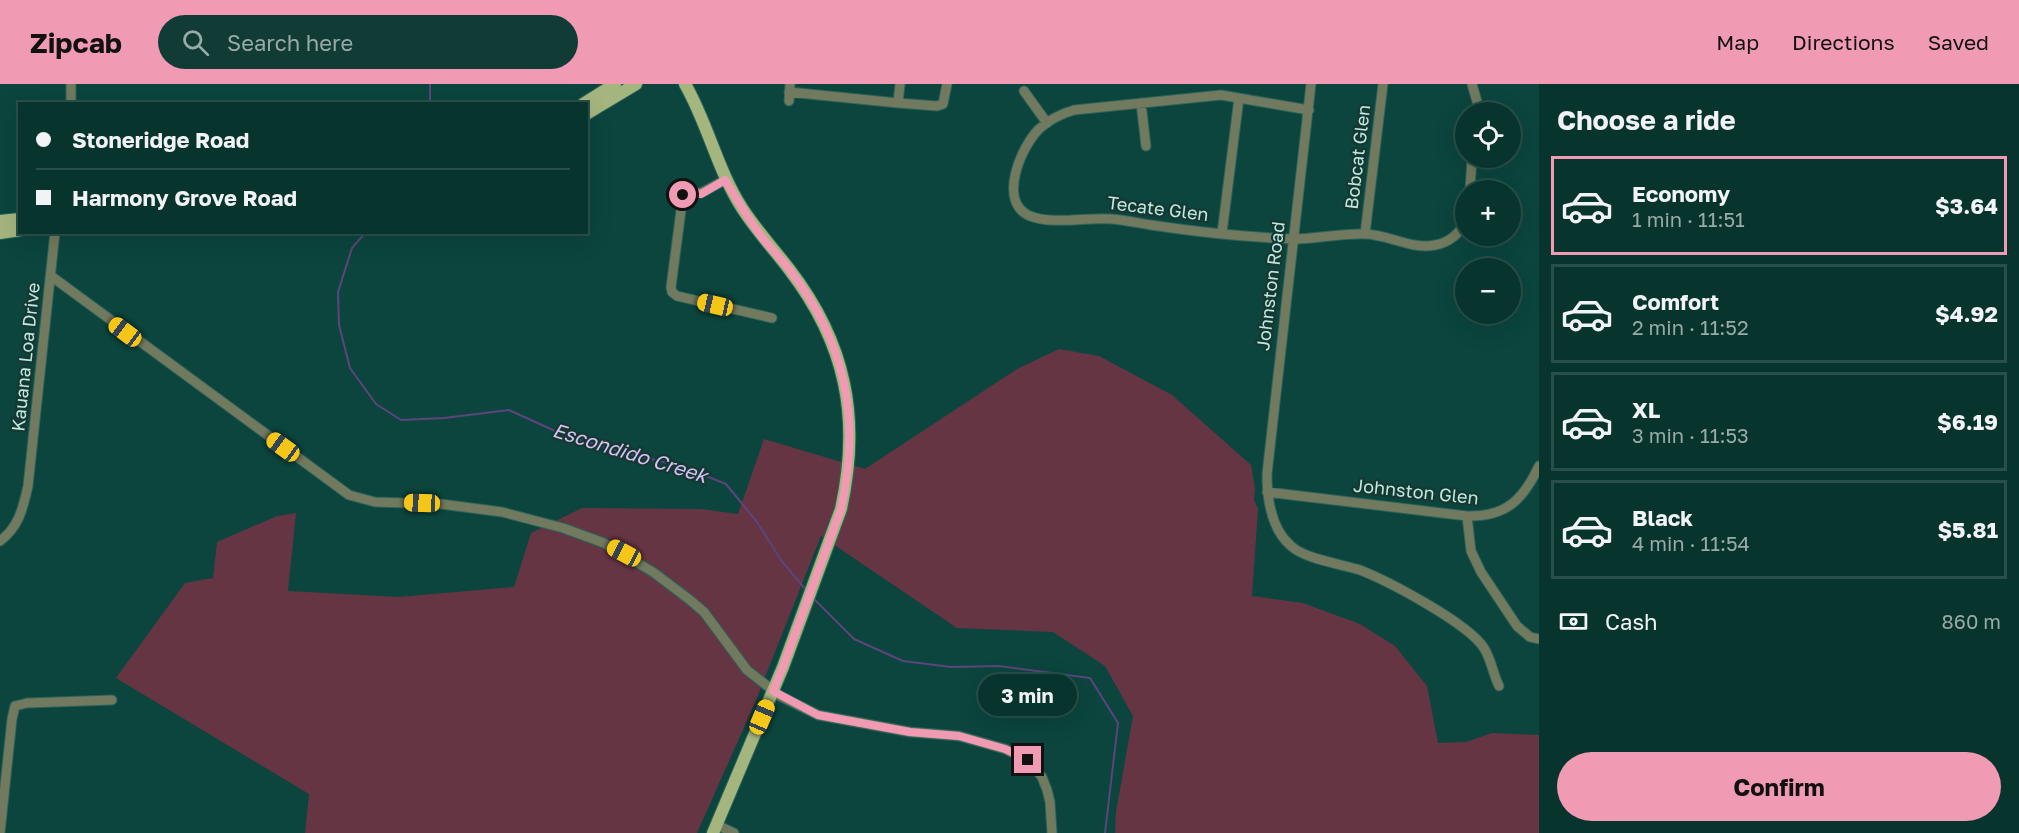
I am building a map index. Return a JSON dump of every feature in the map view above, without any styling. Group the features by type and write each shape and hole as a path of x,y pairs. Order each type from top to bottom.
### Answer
{"main road":[{"path":"586,102 615,84"},
{"path":"588,113 636,84"},
{"path":"686,84 701,116 725,180 765,241 789,269 824,322 838,358 845,386 849,420 850,452 841,509 783,667 715,829"},
{"path":"0,221 18,219"},
{"path":"0,233 18,230"}],"street":[{"path":"71,84 71,102"},
{"path":"898,103 900,84"},
{"path":"789,92 937,106 943,104 947,84"},
{"name":"Johnston Road","path":"1311,84 1269,454 1267,492 1269,505 1280,531 1291,547 1317,558 1361,571 1402,590 1472,634 1484,648 1498,686"},
{"name":"Bobcat Glen","path":"1365,234 1383,84"},
{"path":"1472,84 1477,102"},
{"path":"1024,91 1047,123 1060,114 1074,110 1221,95 1309,110"},
{"path":"1222,233 1239,98"},
{"path":"1142,103 1146,146"},
{"name":"Tecate Glen","path":"1047,123 1028,142 1018,164 1013,190 1021,210 1038,218 1112,219 1222,233 1293,239 1365,234 1412,245 1435,245 1451,238 1455,233"},
{"path":"725,180 701,194 690,192 683,195 672,292 677,296 772,318"},
{"name":"Kauana Loa Drive","path":"0,541 12,531 19,521 28,486 55,234"},
{"path":"51,276 349,495 375,502 441,504 502,512 584,535 624,553 681,592 704,612 741,663 773,691 818,715 910,732 959,736 1019,754 1028,760 1042,777 1050,802 1052,833"},
{"name":"Johnston Glen","path":"1267,492 1467,516 1494,514 1510,506 1526,491 1539,466"},
{"path":"1467,516 1471,551 1481,572 1517,626 1530,637 1539,639"},
{"path":"0,833 15,706 27,703 112,700"},
{"path":"715,829 734,833"}],"shaded area":[{"path":"1059,349 1099,356 1172,395 1251,465 1255,488 1254,500 1258,509 1252,596 1303,603 1360,624 1395,646 1427,686 1438,743 1466,742 1492,733 1539,735 1539,833 1115,833 1116,812 1133,716 1105,666 1053,632 957,628 821,536 754,705 697,833 305,833 309,794 116,678 185,583 213,578 217,542 277,516 296,513 288,591 399,597 514,587 531,533 582,508 701,509 738,514 764,439 865,469 1017,369"}],"waterway":[{"name":"Escondido Creek","path":"430,84 430,102"},
{"name":"Escondido Creek","path":"364,234 352,248 338,292 339,325 350,368 376,404 401,420 444,418 509,410 566,436 681,466 726,484 757,522 781,560 806,590"},
{"name":"Escondido Creek","path":"814,599 854,639 903,661 951,667 999,666 1090,678 1118,723 1105,833"}],"route":[{"path":"683,195 690,192 701,194 725,180 765,241 789,269 824,322 838,358 845,386 850,452 841,509 773,691 818,715 910,732 959,736 1005,749 1028,760"}]}
